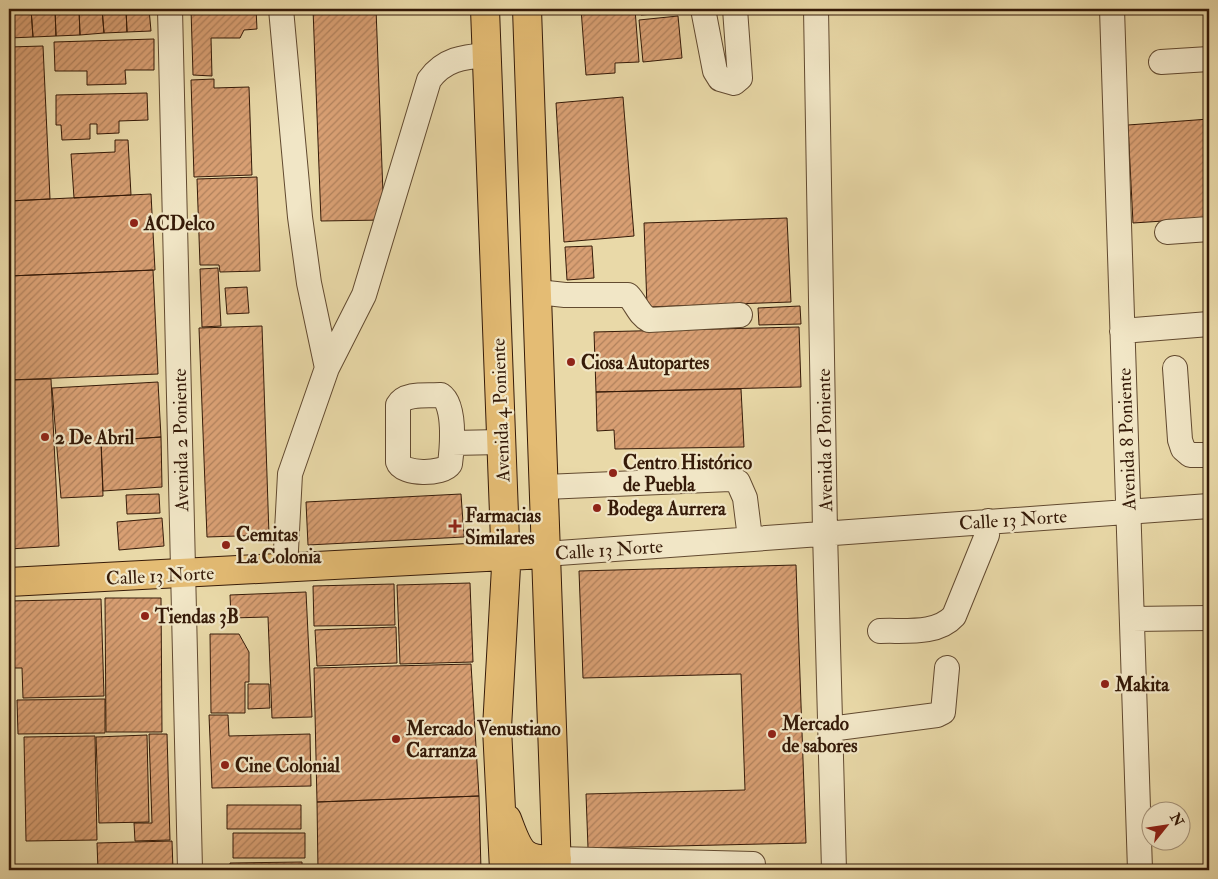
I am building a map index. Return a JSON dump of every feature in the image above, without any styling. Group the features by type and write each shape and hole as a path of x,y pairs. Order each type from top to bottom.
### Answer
{"main road":[{"name":"Avenida 4 Poniente","path":"485,9 506,556 498,728 504,870"},
{"path":"501,804 512,834 522,852 533,859 557,865 527,9"},
{"name":"Calle 13 Norte","path":"9,582 545,554"}],"street":[{"name":"Avenida 2 Poniente","path":"170,9 190,870"},
{"path":"281,9 300,217 310,283 327,368"},
{"path":"703,9 715,71 720,79 734,84 740,78 735,9"},
{"name":"Avenida 6 Poniente","path":"816,9 825,532 834,870"},
{"name":"Avenida 8 Poniente","path":"1112,9 1140,870"},
{"path":"284,569 290,474 327,368 364,296 429,80 435,72 452,60 487,55"},
{"path":"1161,62 1209,59"},
{"path":"1167,232 1209,229"},
{"path":"538,292 566,295 628,295 634,300 644,317 650,320 740,315"},
{"path":"1122,331 1209,324"},
{"path":"1175,368 1180,440 1183,449 1190,456 1209,455"},
{"path":"452,442 501,442"},
{"path":"545,487 730,480 738,482 745,498 750,538"},
{"name":"Calle 13 Norte","path":"545,554 825,532 1209,506"},
{"path":"880,631 938,628 946,624 954,616 987,535 988,521"},
{"path":"1132,619 1209,618"},
{"path":"830,729 937,715 943,712 948,668"},
{"path":"557,865 753,864"}],"building":[{"path":"9,9 31,9 33,37 9,38"},
{"path":"31,9 55,9 56,36 33,37"},
{"path":"55,9 79,9 80,35 56,36"},
{"path":"79,9 102,9 104,33 80,35"},
{"path":"102,9 126,9 127,32 104,33"},
{"path":"126,9 149,9 151,31 127,32"},
{"path":"191,9 256,9 257,29 244,30 240,38 211,38 212,76 193,75"},
{"path":"313,9 376,9 384,220 321,221"},
{"path":"581,9 635,9 639,62 615,63 615,73 586,75"},
{"path":"640,9 678,9 679,12 641,15"},
{"path":"678,16 682,58 643,62 639,20"},
{"path":"154,39 154,70 125,70 126,84 87,85 87,71 55,71 54,42"},
{"path":"43,46 50,199 9,201 9,47"},
{"path":"214,79 214,88 249,87 252,175 194,177 191,80"},
{"path":"147,93 148,120 119,121 119,133 97,134 97,124 90,124 90,139 62,140 61,125 56,125 56,95"},
{"path":"623,97 634,236 564,242 556,103"},
{"path":"1209,119 1209,218 1133,223 1128,125"},
{"path":"115,140 128,140 131,195 74,198 71,154 115,152"},
{"path":"257,177 260,271 220,272 219,265 200,265 197,179"},
{"path":"151,194 155,270 9,276 9,201"},
{"path":"787,218 791,302 647,307 644,223"},
{"path":"592,246 594,278 567,280 565,247"},
{"path":"218,268 221,326 202,327 200,269"},
{"path":"153,270 158,374 9,380 9,276"},
{"path":"247,287 249,313 227,314 225,288"},
{"path":"800,306 801,324 759,325 758,308"},
{"path":"262,326 269,535 207,537 199,328"},
{"path":"799,327 801,387 596,392 594,332"},
{"path":"51,379 59,546 9,549 9,380"},
{"path":"158,382 161,437 101,441 103,496 61,498 52,388"},
{"path":"741,389 744,447 615,449 614,430 597,431 596,392"},
{"path":"161,437 162,487 103,491 101,441"},
{"path":"159,494 160,513 127,514 126,495"},
{"path":"461,494 464,537 308,545 306,502"},
{"path":"162,518 164,546 119,550 117,522"},
{"name":"Mercado de sabores","path":"796,565 806,843 588,848 586,794 745,790 741,674 583,678 579,571"},
{"path":"470,583 473,662 400,664 397,585"},
{"path":"394,584 395,625 314,626 313,586"},
{"path":"306,592 312,717 272,718 268,617 231,618 230,595"},
{"path":"105,598 161,598 162,732 106,732"},
{"path":"101,599 104,696 23,698 22,668 12,668 10,601"},
{"path":"396,627 397,663 317,666 315,630"},
{"path":"210,634 239,634 249,652 249,682 245,682 245,713 211,713"},
{"path":"471,664 479,796 317,802 314,668"},
{"path":"248,684 269,684 270,708 248,709"},
{"path":"105,699 105,733 18,734 17,700"},
{"path":"209,715 228,715 229,736 310,734 311,786 212,788"},
{"path":"149,734 167,734 170,840 135,841 134,823 152,823"},
{"path":"147,735 149,822 99,823 96,737"},
{"path":"95,736 97,840 26,841 24,737"},
{"path":"479,796 481,870 318,870 317,802"},
{"path":"227,805 301,805 301,829 227,829"},
{"path":"233,833 305,833 305,858 233,858"},
{"path":"172,841 173,870 98,870 97,843"},
{"path":"302,862 302,870 230,870 230,863"}],"place":[{"name":"ACDelco","path":"134,223"},
{"name":"Ciosa Autopartes","path":"571,362"},
{"name":"2 De Abril","path":"45,437"},
{"name":"Centro Histórico de Puebla","path":"613,473"},
{"name":"Bodega Aurrera","path":"597,508"},
{"name":"Farmacias Similares","path":"455,526"},
{"name":"Cemitas La Colonia","path":"226,545"},
{"name":"Tiendas 3B","path":"145,616"},
{"name":"Makita","path":"1105,684"},
{"name":"Mercado de sabores","path":"772,734"},
{"name":"Mercado Venustiano Carranza","path":"396,739"},
{"name":"Cine Colonial","path":"225,765"}]}
